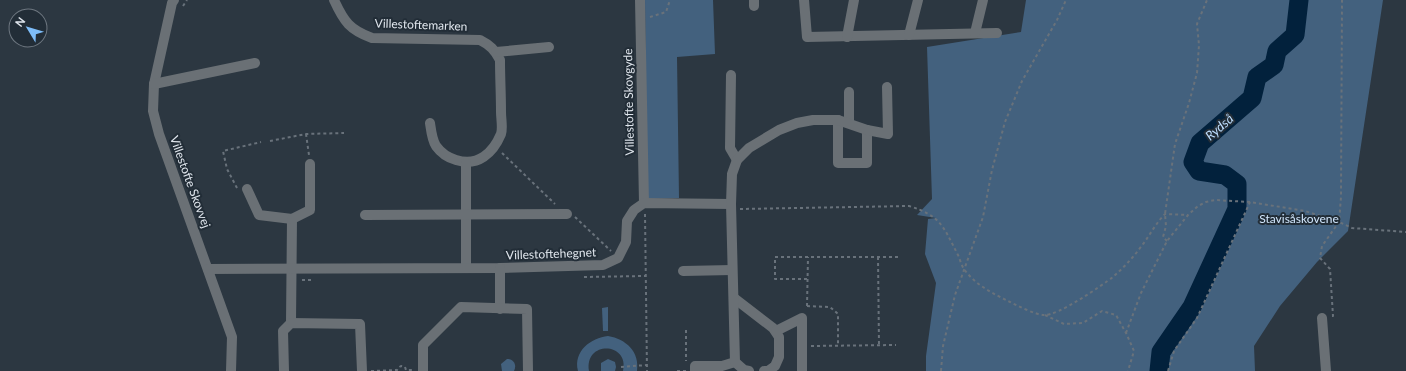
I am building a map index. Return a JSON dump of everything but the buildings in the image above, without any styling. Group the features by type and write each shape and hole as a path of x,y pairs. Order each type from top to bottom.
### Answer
{"street":[{"name":"Villestofte Skovvej","path":"174,0 172,3 154,84 152,111 232,337 232,371"},
{"name":"Villestoftemarken","path":"334,0 348,25 359,33 372,38 480,40 490,45 496,52"},
{"name":"Villestofte Skovgyde","path":"640,0 644,203"},
{"path":"804,0 807,37 997,33"},
{"path":"846,36 854,0"},
{"path":"910,35 918,0"},
{"path":"975,34 984,0"},
{"path":"430,123 432,136 436,146 446,156 466,163 478,160 488,154 495,147 502,131 500,60 496,52 549,47"},
{"path":"154,84 255,63"},
{"path":"731,75 730,148 738,160"},
{"path":"749,371 744,370 735,362 731,207 732,174 738,160 749,148 779,130 797,123 813,120 838,120 867,130 888,134 887,87"},
{"path":"849,92 849,123"},
{"path":"838,120 838,163 867,163 867,130"},
{"path":"466,163 466,268"},
{"path":"247,190 259,215 292,219 310,210 310,164"},
{"path":"618,258 626,242 627,220 634,210 644,203 731,207"},
{"path":"365,215 566,214"},
{"path":"284,371 283,331 290,324 292,219"},
{"name":"Villestoftehegnet","path":"208,269 290,270 500,268 603,265 618,258"},
{"name":"Villestoftehegnet","path":"500,268 500,309"},
{"path":"683,270 732,270"},
{"path":"734,298 776,331 779,337 779,357 775,366 768,371 764,371"},
{"path":"423,371 423,345 461,307 527,309 528,371"},
{"path":"776,331 802,318 802,371"},
{"path":"1322,318 1326,371"},
{"path":"290,324 360,324 362,371"},
{"path":"695,369 722,366 735,362"}],"path":[{"path":"640,21 666,12 670,0"},
{"path":"941,371 943,346 955,294 983,217 992,170 1005,122 1022,81 1058,20 1066,0"},
{"path":"1167,241 1163,237 1166,226 1165,214 1175,144 1197,73 1199,45 1197,24 1207,0"},
{"path":"1322,318 1333,316 1330,269 1320,258 1322,246 1339,222 1341,197 1342,0"},
{"path":"270,141 306,134 344,133"},
{"path":"306,134 310,164"},
{"path":"247,190 238,189 227,169 223,151 261,142"},
{"path":"495,147 566,214 575,217 618,258"},
{"path":"1126,332 1140,293 1167,241 1188,215 1198,206 1206,202 1215,200 1231,200 1250,202 1305,211 1339,222 1352,228 1406,232"},
{"path":"1168,371 1174,351 1197,318 1250,202"},
{"path":"644,203 647,371"},
{"path":"731,207 909,206 924,211 933,216 944,228 964,268 977,283 994,294 1064,324 1082,323 1102,311 1116,315 1126,332 1134,351 1128,371"},
{"path":"1045,315 1063,309 1112,277 1127,264 1141,247 1158,221 1165,214 1188,215"},
{"path":"802,318 807,306 808,257"},
{"path":"878,257 879,346"},
{"path":"807,279 775,279 775,258 898,257"},
{"path":"807,306 830,307 838,314 838,346"},
{"path":"686,330 686,363 695,364 695,369"},
{"path":"802,346 896,345"},
{"path":"621,367 646,365"},
{"path":"362,371 397,371 401,366 405,368 406,371 423,371"}],"green space":[{"path":"645,0 713,0 715,54 677,57 679,198 647,199"},
{"name":"Stavisåskovene","path":"1026,0 1383,0 1348,231 1317,262 1280,306 1254,346 1255,371 926,371 926,356 936,283 925,254 928,219 936,218 917,215 932,199 927,47 1021,32"},
{"path":"608,307 608,331 603,331 602,308"},
{"path":"608,336 626,343 634,352 637,371 623,371 623,361 620,354 607,348 599,350 593,354 589,361 589,371 578,371 578,357 585,347 595,340"},
{"path":"507,359 514,363 514,371 502,371 501,364"},
{"path":"608,359 615,362 615,371 601,371 601,363"}],"waterway":[{"name":"Rydså","path":"1159,371 1161,352 1192,307 1237,209 1237,184 1225,175 1199,171 1193,162 1200,143 1252,98 1257,77 1274,65 1277,51 1295,35 1299,0"}]}
